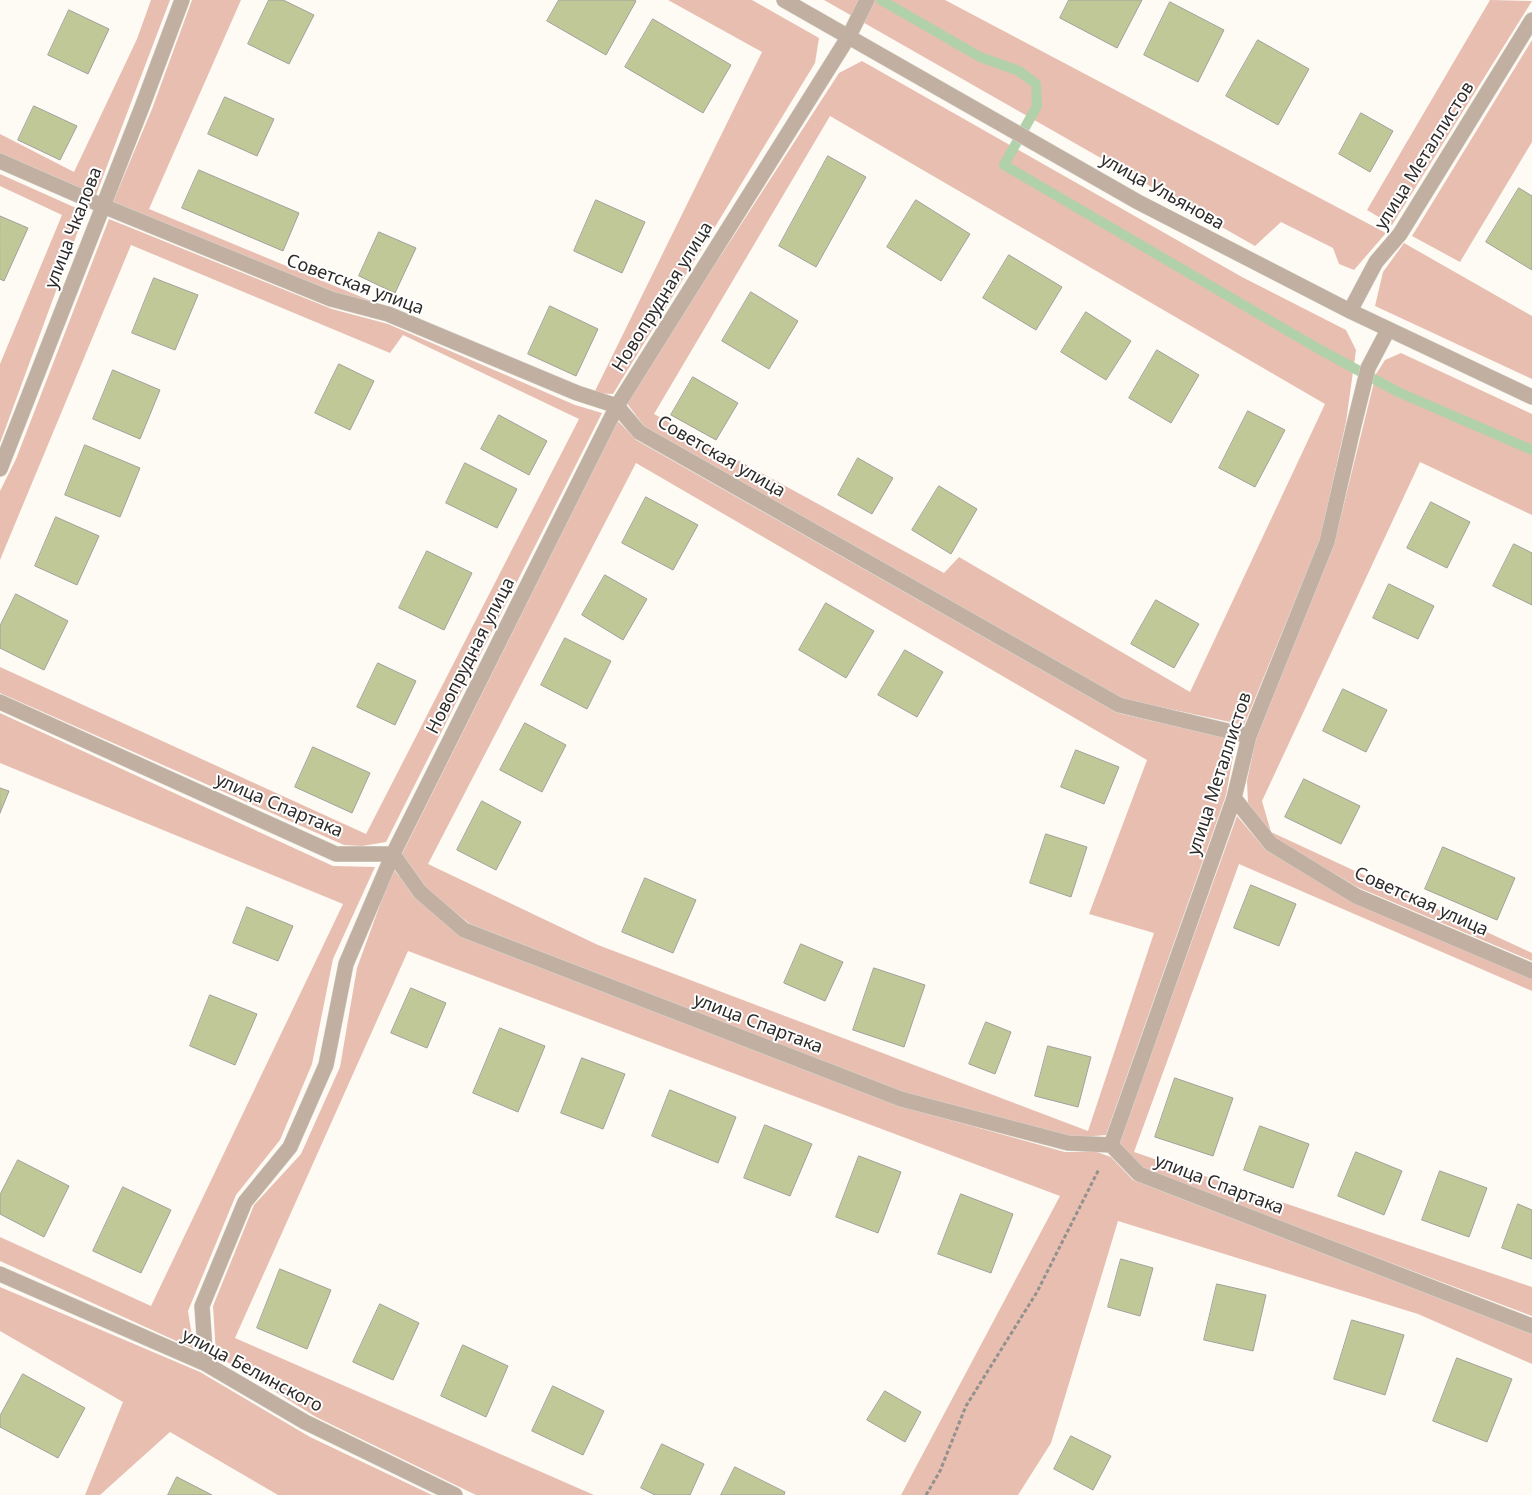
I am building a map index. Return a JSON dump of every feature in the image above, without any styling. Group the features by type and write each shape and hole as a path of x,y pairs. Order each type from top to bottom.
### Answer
{"street":[{"name":"улица Чкалова","path":"0,468 142,107 182,0"},
{"name":"улица Ульянова","path":"784,0 1138,202 1388,330 1532,397"},
{"name":"Новопрудная улица","path":"206,1364 202,1306 245,1202 290,1147 326,1065 346,964 392,854 617,406 849,36 867,0"},
{"name":"улица Металлистов","path":"1350,311 1376,262 1400,234 1532,20"},
{"name":"Советская улица","path":"0,161 103,206 331,299 388,314 577,393 617,406 639,432 1119,705 1249,736"},
{"name":"улица Металлистов","path":"1111,1145 1234,798 1249,736 1327,542 1368,368 1388,330"},
{"name":"улица Спартака","path":"0,702 336,854 392,854 420,892 464,930 901,1099 1068,1143 1111,1145 1139,1174 1532,1326"},
{"name":"Советская улица","path":"1234,798 1271,844 1356,896 1532,971"},
{"name":"улица Белинского","path":"0,1274 206,1364 305,1422 456,1495"}],"path":[{"path":"926,1495 940,1471 966,1406 1037,1292 1111,1145"}],"shaded area":[{"path":"151,0 170,0 96,195 0,153 0,134 74,172 137,39"},
{"path":"192,0 241,0 149,209 383,306 333,293 113,202 152,109"},
{"path":"668,0 752,0 819,38 815,63 613,394 594,393 762,52"},
{"path":"824,0 945,0 1386,233 1354,270 1339,264 1333,248 1281,222 1255,246"},
{"path":"1490,0 1532,1 1392,225 1367,210"},
{"path":"1532,40 1532,142 1460,262 1412,236"},
{"path":"862,61 1242,277 1346,330 1356,350 1346,422 1320,540 1244,725 1123,699 644,426 626,402 839,73","holes":["830,116 1325,404 1190,692 959,557 944,573 654,414"]},
{"path":"0,174 85,212 0,443 0,364 62,215 0,186"},
{"path":"109,219 332,309 388,324 575,405 602,413 386,842 362,846 344,845 0,693 0,667 366,834 579,419 403,335 390,353 131,245 0,560 0,491 16,459"},
{"path":"1404,243 1532,316 1532,379 1375,306 1383,272"},
{"path":"1401,353 1532,414 1532,515 1420,462 1262,801 1271,832 1532,953 1532,961 1357,887 1274,838 1248,803 1247,781 1257,734 1335,540 1376,374 1385,360"},
{"path":"618,421 636,440 1118,713 1236,740 1226,795 1106,1135 1070,1138 905,1093 470,924 424,887 402,854","holes":["636,463 1147,760 1089,914 1154,933 1088,1131 598,945 428,864"]},
{"path":"0,713 333,866 375,867 333,959 312,1064 280,1140 236,1195 188,1311 194,1349 0,1261 0,1237 151,1306 343,904 0,763"},
{"path":"1237,816 1266,850 1353,901 1532,976 1532,991 1239,864 1134,1152 1532,1287 1532,1316 1139,1168 1119,1143"},
{"path":"393,869 417,897 458,935 897,1105 1065,1152 1097,1152 1111,1157 1133,1180 1532,1334 1532,1364 1418,1314 1118,1221 1051,1443 1018,1495 901,1495 1060,1196 408,951 235,1338 594,1495 476,1495 316,1417 216,1355 213,1306 254,1205 301,1154 340,1067 357,968"},
{"path":"0,1287 200,1372 310,1437 432,1495 278,1495 170,1432 100,1495 85,1495 123,1402 0,1331"}],"building":[{"path":"269,0 283,0 314,15 289,64 248,44"},
{"path":"559,0 636,1 606,55 547,21"},
{"path":"1069,0 1142,0 1117,48 1060,18"},
{"path":"1170,2 1224,30 1198,82 1144,55"},
{"path":"69,10 109,29 88,74 48,55"},
{"path":"653,19 731,65 703,113 625,67"},
{"path":"1258,40 1309,69 1278,125 1226,96"},
{"path":"225,97 274,119 257,156 208,134"},
{"path":"34,106 77,126 60,160 18,140"},
{"path":"1361,113 1393,131 1370,172 1339,154"},
{"path":"828,156 866,177 816,267 779,246"},
{"path":"199,170 299,213 283,251 182,208"},
{"path":"1519,188 1532,196 1532,270 1486,242"},
{"path":"596,200 645,222 622,273 574,251"},
{"path":"916,200 970,234 941,281 887,247"},
{"path":"0,216 28,228 4,281 0,279"},
{"path":"379,232 416,248 395,293 359,276"},
{"path":"1009,255 1062,287 1036,330 983,298"},
{"path":"154,278 198,295 175,350 132,333"},
{"path":"751,292 798,321 769,369 722,341"},
{"path":"550,306 598,329 576,376 528,354"},
{"path":"1086,312 1131,341 1106,380 1061,352"},
{"path":"1157,350 1199,375 1171,423 1129,398"},
{"path":"339,364 374,381 350,430 315,413"},
{"path":"113,370 160,390 140,439 93,419"},
{"path":"693,377 738,403 716,440 671,415"},
{"path":"1248,411 1285,430 1255,487 1219,468"},
{"path":"499,415 547,441 529,475 481,449"},
{"path":"85,445 140,468 120,517 65,495"},
{"path":"858,458 893,478 872,514 838,495"},
{"path":"465,463 517,489 497,528 446,503"},
{"path":"939,486 977,509 951,554 912,530"},
{"path":"646,497 698,525 673,570 622,543"},
{"path":"1431,502 1470,522 1447,568 1407,548"},
{"path":"56,517 99,536 77,585 35,566"},
{"path":"1514,544 1532,553 1532,605 1493,586"},
{"path":"427,551 472,573 444,630 399,608"},
{"path":"605,575 647,599 623,640 582,615"},
{"path":"1389,584 1434,606 1418,639 1373,618"},
{"path":"16,594 68,621 44,670 0,648 0,626"},
{"path":"1156,600 1199,624 1174,668 1131,644"},
{"path":"826,603 874,631 846,678 799,650"},
{"path":"565,638 611,661 587,709 541,685"},
{"path":"905,650 943,672 917,717 878,695"},
{"path":"378,663 416,681 395,725 357,707"},
{"path":"1343,689 1387,710 1366,752 1323,731"},
{"path":"525,723 566,745 542,792 500,770"},
{"path":"313,747 370,773 352,813 295,787"},
{"path":"1076,750 1119,767 1104,804 1061,787"},
{"path":"1304,779 1360,806 1341,844 1285,817"},
{"path":"0,788 9,791 0,813"},
{"path":"482,801 521,822 496,870 457,850"},
{"path":"1046,834 1087,847 1071,897 1030,883"},
{"path":"1443,847 1515,878 1497,920 1425,889"},
{"path":"645,878 696,900 673,953 622,932"},
{"path":"1251,885 1296,904 1279,946 1234,928"},
{"path":"247,907 293,926 278,961 233,943"},
{"path":"801,944 843,962 825,1001 784,983"},
{"path":"874,968 925,985 904,1047 853,1030"},
{"path":"411,988 446,1003 427,1048 391,1033"},
{"path":"210,995 257,1014 235,1065 190,1046"},
{"path":"986,1022 1011,1032 995,1074 969,1064"},
{"path":"500,1028 545,1046 518,1112 473,1093"},
{"path":"1048,1046 1091,1057 1078,1107 1035,1096"},
{"path":"582,1058 625,1074 603,1129 561,1113"},
{"path":"1175,1078 1233,1098 1213,1156 1155,1137"},
{"path":"670,1090 736,1117 718,1163 652,1136"},
{"path":"765,1125 812,1144 790,1196 744,1178"},
{"path":"1260,1126 1309,1144 1293,1188 1244,1170"},
{"path":"1356,1152 1402,1171 1384,1215 1338,1196"},
{"path":"859,1156 901,1172 878,1233 836,1217"},
{"path":"18,1160 69,1186 44,1237 0,1214 0,1195"},
{"path":"1440,1171 1487,1188 1469,1237 1422,1220"},
{"path":"123,1187 171,1210 141,1273 93,1251"},
{"path":"961,1194 1013,1214 991,1273 938,1254"},
{"path":"1518,1204 1532,1210 1532,1259 1502,1248"},
{"path":"1121,1259 1153,1268 1140,1316 1108,1307"},
{"path":"280,1269 331,1290 307,1349 257,1328"},
{"path":"1217,1284 1266,1295 1253,1351 1204,1340"},
{"path":"380,1304 419,1323 393,1380 353,1362"},
{"path":"1352,1320 1404,1335 1385,1395 1334,1379"},
{"path":"463,1345 508,1366 486,1417 441,1396"},
{"path":"1457,1358 1512,1379 1487,1442 1433,1421"},
{"path":"23,1374 85,1408 58,1458 0,1427 0,1416"},
{"path":"553,1386 604,1411 583,1455 532,1431"},
{"path":"885,1391 921,1412 905,1442 867,1420"},
{"path":"1071,1436 1111,1456 1093,1490 1054,1469"},
{"path":"662,1444 704,1464 690,1495 655,1495 641,1488"},
{"path":"735,1467 785,1492 784,1495 721,1495"},
{"path":"177,1477 212,1495 168,1495"}],"waterway":[{"path":"881,0 980,57 1019,71 1036,84 1037,106 1004,165 1317,348 1398,392 1532,450"}]}
